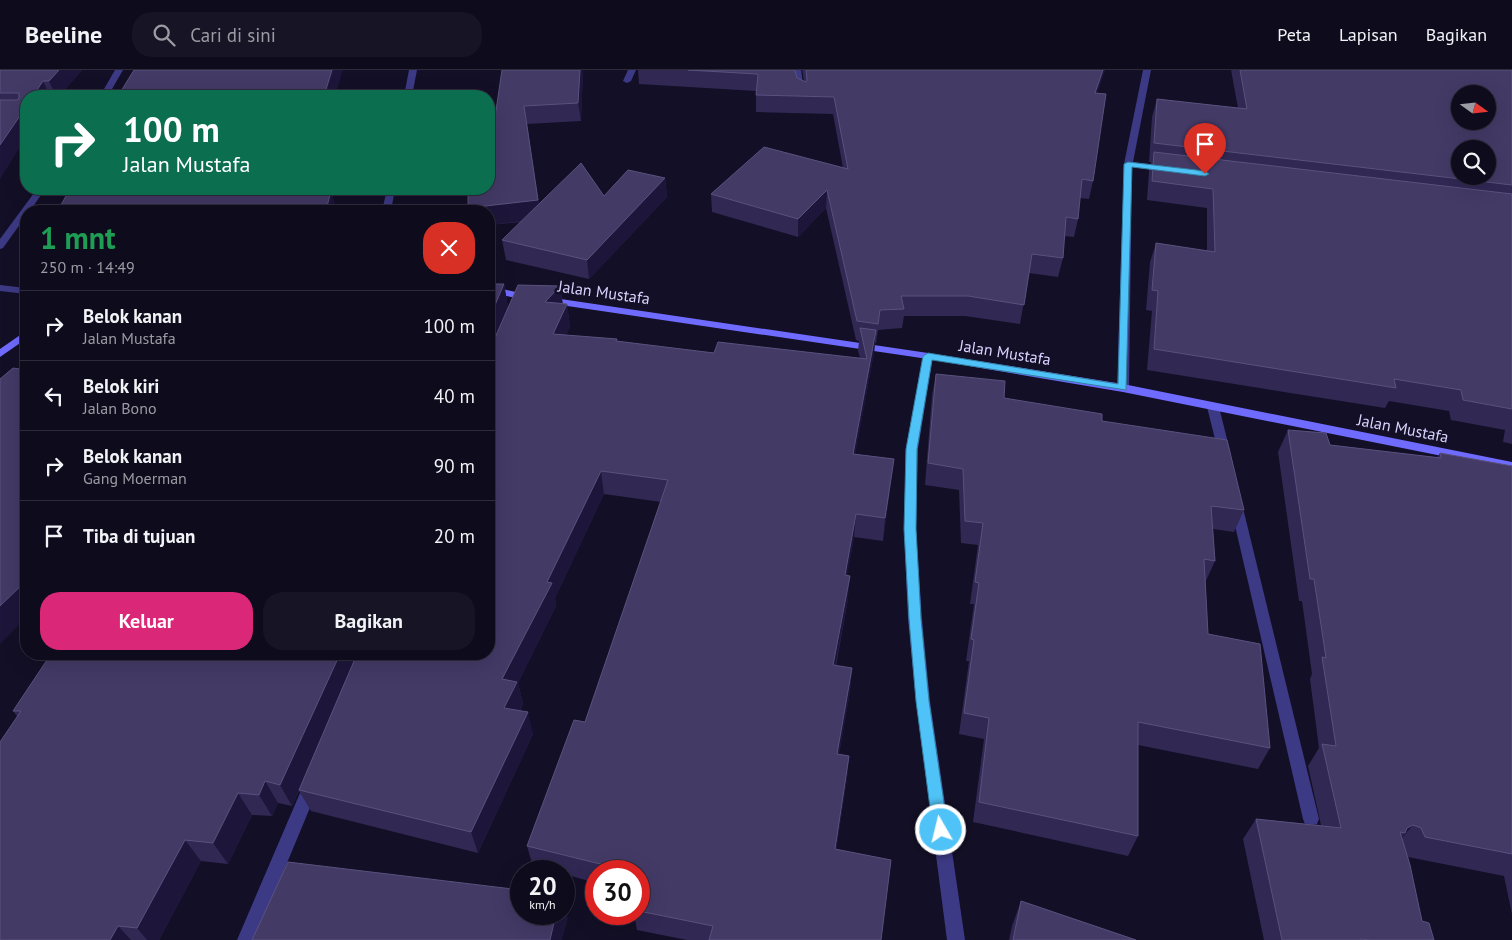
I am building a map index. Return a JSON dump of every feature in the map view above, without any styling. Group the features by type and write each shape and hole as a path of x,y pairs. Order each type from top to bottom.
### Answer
{"street":[{"path":"107,90 119,70"},
{"path":"409,90 412,70"},
{"path":"627,81 632,70"},
{"path":"798,70 802,95"},
{"path":"1122,388 1128,164 1147,70"},
{"path":"1128,164 1177,170"},
{"path":"0,246 20,218"},
{"path":"0,288 20,290"},
{"name":"Jalan Mustafa","path":"495,291 518,300 928,356 1122,388 1512,466"},
{"path":"0,354 20,339"},
{"path":"928,356 912,449 910,529 922,701 956,940"},
{"path":"1213,406 1227,464"},
{"path":"1233,493 1311,819"},
{"path":"246,940 317,770"}],"building":[{"path":"0,70 59,70 49,81 43,81 37,90 20,90 20,116 0,145 0,100 17,100 19,93 0,93"},
{"path":"134,70 332,70 326,90 122,90"},
{"path":"502,70 580,70 578,103 524,106 538,200 494,205 468,205 468,195 495,195 495,117"},
{"path":"688,70 795,70 797,78 806,82 806,70 1103,70 1095,93 1106,94 1093,181 1082,179 1078,219 1066,217 1063,258 1032,254 1024,305 968,296 901,296 904,309 880,310 878,324 857,321 827,190 798,219 711,194 764,147 848,169 834,97 756,95 757,74"},
{"path":"1240,70 1512,70 1512,185 1496,183 1496,140 1451,140 1451,178 1154,143 1157,99 1247,109"},
{"path":"1154,152 1512,194 1512,409 1463,400 1461,390 1394,379 1396,388 1154,349 1158,291 1152,290 1156,243 1215,252 1213,189 1152,181"},
{"path":"581,163 604,196 628,170 665,178 587,260 502,240"},
{"path":"67,195 330,195 327,205 61,205"},
{"path":"495,284 504,284 495,305"},
{"path":"518,285 560,286 545,302 567,304 553,334 617,339 616,341 714,353 718,342 867,359 860,328 876,330 853,454 894,459 885,518 856,514 845,575 850,576 833,665 852,668 837,754 849,756 835,849 891,860 881,940 709,940 713,926 650,913 650,860 585,860 527,846 574,720 585,722 668,480 601,471 547,582 552,583 502,679 517,682 504,708 528,712 471,832 299,790 354,660 495,660 495,338"},
{"path":"13,368 20,369 20,587 0,606 0,379"},
{"path":"936,374 1005,381 1004,398 1102,414 1102,421 1227,440 1244,510 1211,506 1215,561 1204,559 1208,634 1260,644 1270,748 1138,722 1138,836 979,802 989,718 964,713 974,640 971,639 979,583 975,582 983,523 965,521 963,469 928,463"},
{"path":"1288,430 1326,433 1330,445 1441,458 1440,453 1512,466 1512,854 1425,837 1421,828 1413,825 1407,828 1405,833 1400,832 1410,865 1422,921 1429,923 1434,940 1282,940 1256,819 1341,828 1322,744 1336,746 1322,657 1326,658 1314,579 1310,579"},
{"path":"47,660 337,660 280,785 265,781 259,795 238,793 213,843 185,840 137,928 118,926 110,940 0,940 0,742 21,711 13,711"},
{"path":"288,862 510,889 510,925 553,925 550,940 252,940"},
{"path":"1021,901 1136,940 1013,940"}],"route":[{"path":"941,830 922,701 910,529 912,449 928,356 1122,388 1128,164 1205,174"}]}
